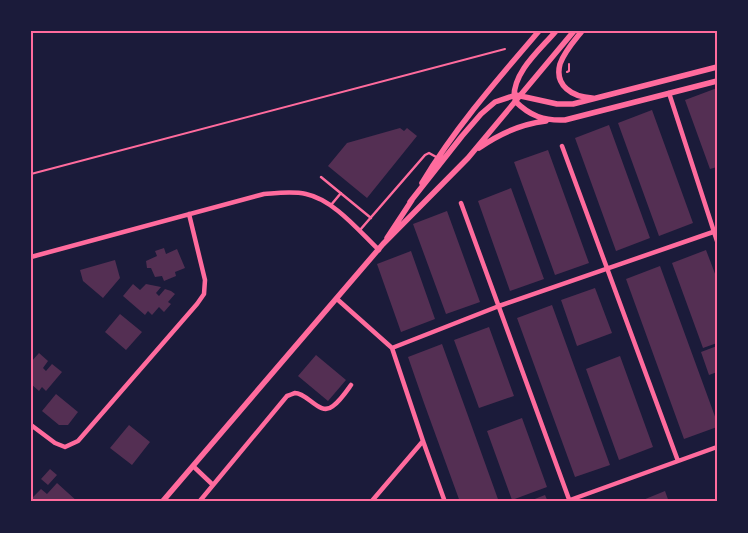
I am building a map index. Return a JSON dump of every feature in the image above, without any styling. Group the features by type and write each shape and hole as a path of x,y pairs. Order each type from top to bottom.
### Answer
{"street":[{"path":"384,244 392,228 438,158 488,92 539,31"},
{"path":"553,120 533,115 517,97 515,87 521,73 556,31"},
{"path":"162,502 384,244 468,158 574,31"},
{"path":"582,31 566,52 560,64 559,75 562,84 569,92 590,98 601,97"},
{"path":"410,202 480,114 496,102 517,97 566,104 601,97 717,67"},
{"path":"468,158 480,148 507,132 530,124 572,119 717,81"},
{"path":"669,93 717,241"},
{"path":"562,146 678,461"},
{"path":"31,257 264,194 290,192 319,198 331,205 379,250"},
{"path":"461,203 570,501 717,447"},
{"path":"31,425 55,444 65,447 78,441 197,304 204,294 205,280 189,214"},
{"path":"392,348 499,306 714,232"},
{"path":"337,298 392,348 445,502"},
{"path":"200,502 287,396 295,393 302,395 321,408 328,409 333,407 351,385"},
{"path":"371,502 423,441"},
{"path":"193,466 213,485"}],"lane":[{"path":"359,231 425,155 429,153 438,158"},
{"path":"320,176 371,218"},
{"path":"331,205 341,193"}],"path":[{"path":"31,174 505,49"}],"building":[{"path":"717,88 717,167 710,169 685,100"},
{"path":"652,110 693,223 659,236 618,123"},
{"path":"609,125 650,238 616,251 575,138"},
{"path":"400,128 404,131 407,128 417,136 367,198 328,166 347,143"},
{"path":"548,150 589,263 555,275 514,162"},
{"path":"511,188 544,279 510,291 478,201"},
{"path":"447,211 480,302 446,314 413,224"},
{"path":"164,248 166,254 177,249 185,268 175,272 176,276 164,281 162,276 155,277 151,268 147,268 146,261 157,256 155,251"},
{"path":"706,250 717,279 717,343 703,348 672,263"},
{"path":"411,251 435,319 401,332 377,264"},
{"path":"115,260 120,278 103,298 83,281 80,270"},
{"path":"660,266 717,422 717,427 684,439 626,279"},
{"path":"133,284 140,290 146,284 161,287 156,293 159,296 165,289 175,294 168,302 171,304 164,312 159,307 152,315 148,311 145,315 123,296"},
{"path":"595,288 612,333 577,346 561,300"},
{"path":"552,305 610,465 575,477 517,318"},
{"path":"120,314 142,332 126,350 105,332"},
{"path":"489,327 514,396 479,408 454,340"},
{"path":"442,344 499,502 460,502 424,403 408,357"},
{"path":"717,346 717,372 709,375 701,352"},
{"path":"39,353 48,361 43,368 46,371 52,364 62,372 46,391 42,387 39,391 31,384 31,362"},
{"path":"316,355 346,380 328,401 298,376"},
{"path":"620,356 653,447 619,460 586,369"},
{"path":"56,394 78,412 68,425 59,425 42,411"},
{"path":"522,418 547,487 512,500 487,431"},
{"path":"129,425 150,442 132,465 110,448"},
{"path":"50,469 57,475 48,485 41,479"},
{"path":"57,483 78,502 31,502 31,499 41,489 47,494"},
{"path":"665,491 669,502 638,502"},
{"path":"545,495 548,502 527,502"}]}
